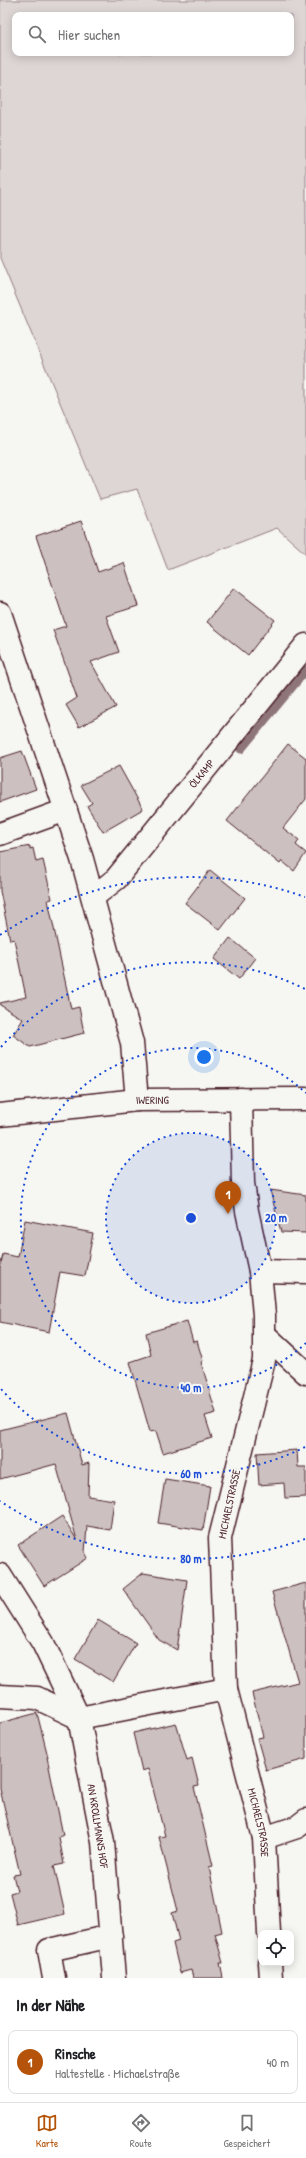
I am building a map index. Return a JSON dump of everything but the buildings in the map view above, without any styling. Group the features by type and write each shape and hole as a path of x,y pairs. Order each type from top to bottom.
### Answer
{"street":[{"path":"0,613 66,810 93,897 132,1043 137,1100"},
{"name":"ÖLKAMP","path":"93,897 116,879 306,645"},
{"path":"0,834 66,810"},
{"name":"MICHAELSTRASSE","path":"241,1099 243,1183 246,1211 260,1271 265,1335 264,1360 220,1538 226,1689 264,1838 269,1930"},
{"name":"IWERING","path":"0,1115 137,1100 306,1099"},
{"path":"260,1271 306,1272"},
{"path":"265,1335 306,1373"},
{"name":"AN KROLLMANNS HOF","path":"0,1575 43,1643 79,1718 103,1842 114,1978"},
{"path":"0,1696 37,1698 79,1718 226,1689"},
{"path":"264,1838 297,1827 306,1820"},
{"path":"54,1978 49,1950 111,1936"},
{"path":"270,1966 271,1978"}],"shaded area":[{"path":"0,0 306,0 306,554 277,528 168,570 137,489 100,499 0,258"}],"waterway":[{"path":"241,749 306,670"}],"place":[{"name":"Rinsche","path":"228,1214"}]}
